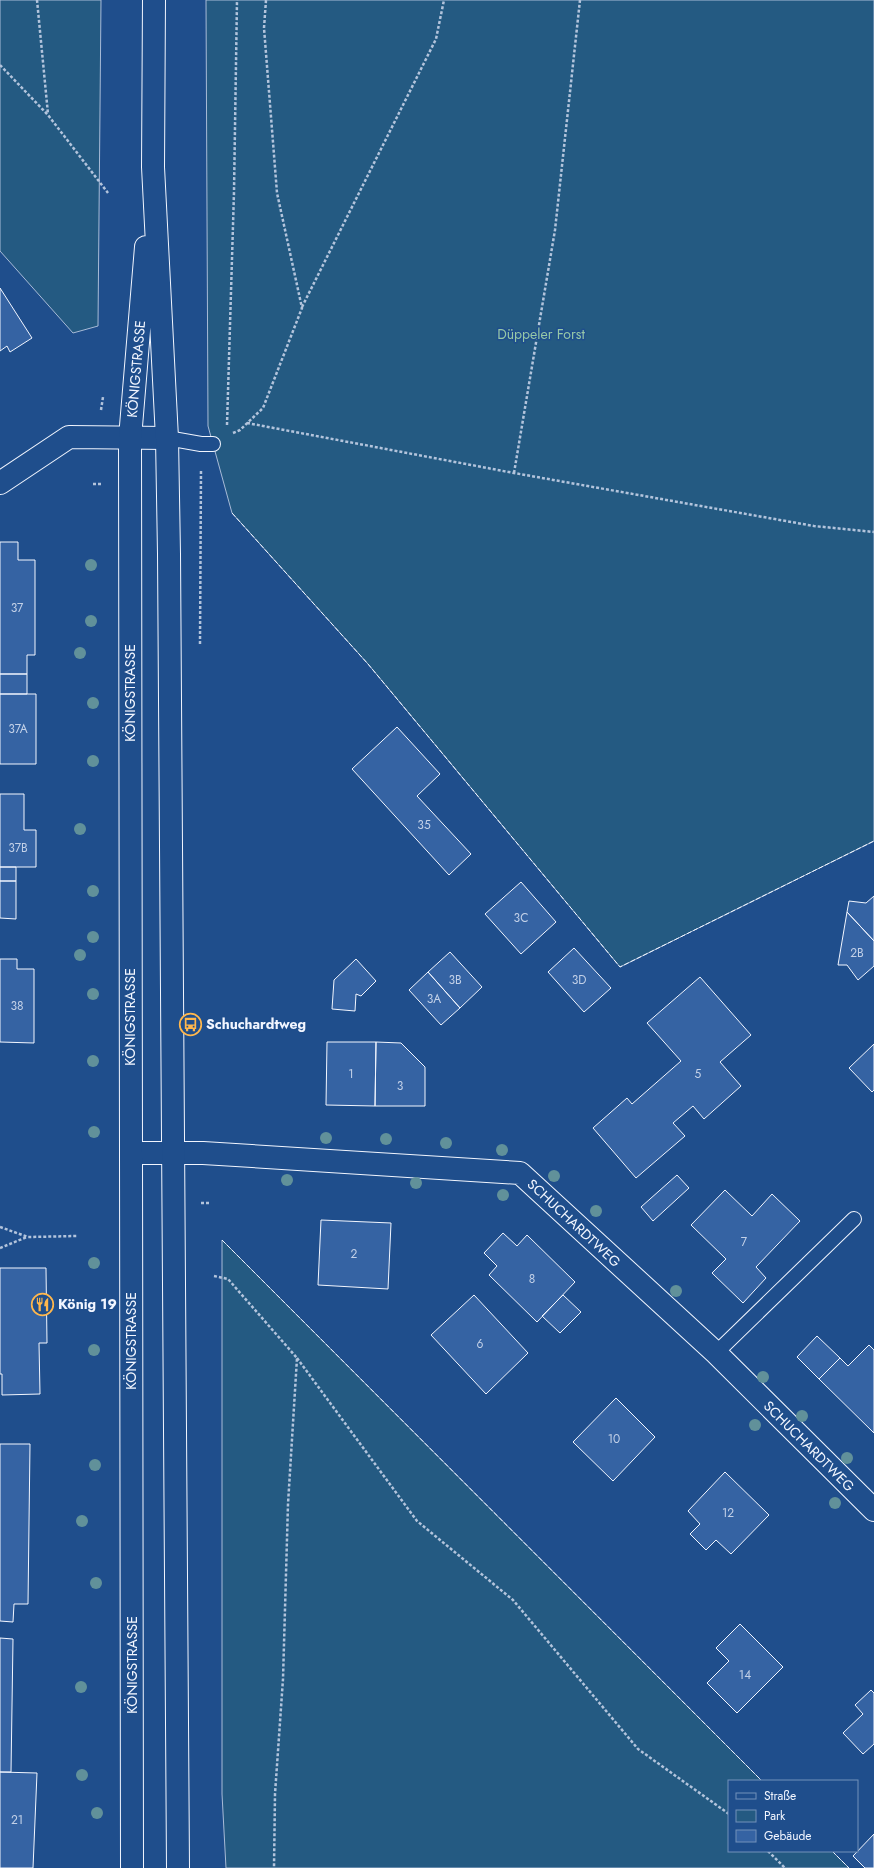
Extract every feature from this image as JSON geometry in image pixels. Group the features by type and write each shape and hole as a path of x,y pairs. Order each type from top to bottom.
{"main road":[{"name":"KÖNIGSTRASSE","path":"154,0 153,167 167,438 178,1868"},
{"name":"KÖNIGSTRASSE","path":"132,1868 130,438 153,167"},
{"path":"0,483 69,437 167,438"},
{"name":"SCHUCHARDTWEG","path":"131,1153 203,1153 520,1173 716,1353 874,1510"}],"lane":[{"path":"167,438 201,444 213,444"},
{"path":"716,1353 854,1219"}],"path":[{"path":"36,0 48,114"},
{"path":"227,437 234,192 237,0"},
{"path":"266,0 264,28 277,193 302,308"},
{"path":"213,444 240,430 263,408 302,308 436,39 444,0"},
{"path":"514,473 555,230 580,0"},
{"path":"0,65 48,114 108,193"},
{"path":"247,423 514,473 814,526 874,532"},
{"path":"0,1227 28,1237"},
{"path":"0,1248 28,1237 78,1236"},
{"path":"214,1276 228,1279 297,1358 416,1521 513,1600 638,1749 728,1813"},
{"path":"274,1868 275,1794 283,1679 288,1504 297,1358"},
{"path":"769,1852 785,1868"}],"green space":[{"path":"0,0 101,0 98,326 73,333 0,251"},
{"name":"Düppeler Forst","path":"206,0 874,0 874,841 620,967 368,664 232,513 208,426"},
{"path":"222,1240 761,1780 728,1780 728,1852 833,1852 849,1868 226,1868 222,1794"}],"building":[{"path":"0,288 32,338 10,352 7,346 0,351"},
{"path":"0,542 18,542 18,560 35,560 35,655 27,655 27,674 0,674"},
{"path":"0,674 27,674 27,694 0,694"},
{"path":"0,694 36,694 36,764 0,764"},
{"path":"397,727 440,774 417,796 471,854 449,875 352,769"},
{"path":"0,794 24,794 24,830 36,830 36,867 0,867"},
{"path":"0,867 16,867 16,881 0,881"},
{"path":"0,881 16,881 16,919 0,918"},
{"path":"521,882 556,922 521,954 485,914"},
{"path":"874,896 874,941 847,912 849,901 866,903"},
{"path":"847,912 874,941 874,966 858,980 847,965 838,965"},
{"path":"574,948 611,988 584,1012 548,972"},
{"path":"450,952 482,987 460,1008 428,972"},
{"path":"0,959 17,959 17,969 34,969 34,1043 0,1042"},
{"path":"356,959 376,981 361,996 356,994 355,1011 332,1009 334,980"},
{"path":"428,972 460,1008 441,1025 409,990"},
{"path":"700,977 751,1035 720,1062 741,1086 704,1119 693,1106 673,1123 685,1136 636,1178 593,1128 627,1098 632,1104 681,1061 647,1023"},
{"path":"327,1042 376,1042 375,1106 326,1105"},
{"path":"376,1042 401,1043 425,1067 425,1106 375,1106"},
{"path":"874,1044 874,1090 872,1092 849,1068"},
{"path":"677,1175 689,1188 653,1221 641,1207"},
{"path":"725,1190 752,1216 772,1194 800,1221 756,1267 766,1278 743,1303 712,1273 726,1259 691,1225"},
{"path":"321,1220 391,1223 388,1289 318,1285"},
{"path":"503,1233 517,1246 527,1235 575,1282 537,1322 489,1275 497,1266 484,1253"},
{"path":"0,1268 46,1268 47,1343 39,1343 40,1394 2,1395 2,1374 0,1374"},
{"path":"474,1295 528,1353 486,1394 431,1335"},
{"path":"563,1295 581,1312 560,1333 542,1316"},
{"path":"817,1336 840,1358 819,1379 797,1357"},
{"path":"869,1345 874,1350 874,1433 819,1379 840,1358 848,1366"},
{"path":"616,1398 655,1437 613,1481 573,1442"},
{"path":"0,1444 30,1444 28,1604 14,1604 13,1622 0,1621"},
{"path":"725,1472 769,1515 731,1554 716,1540 706,1550 690,1534 700,1524 688,1511"},
{"path":"740,1624 783,1667 737,1713 707,1683 729,1661 716,1648"},
{"path":"0,1638 13,1639 11,1772 0,1772"},
{"path":"871,1690 874,1693 874,1744 863,1754 843,1733 863,1714 855,1705"},
{"path":"0,1772 37,1773 33,1868 0,1868"},
{"path":"874,1834 874,1868 865,1868 853,1856"}],"fence":[{"path":"232,513 368,664 620,967 874,841"},
{"path":"222,1240 761,1780"},
{"path":"833,1852 849,1868"}],"place":[{"name":"Schuchardtweg","path":"191,1024"},
{"name":"König 19","path":"43,1304"}]}
